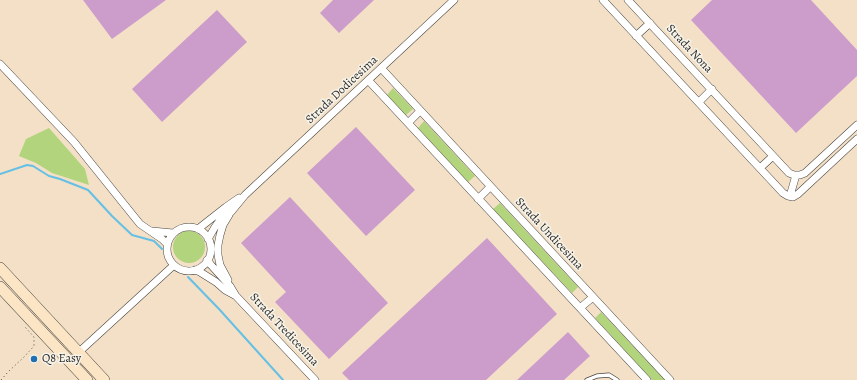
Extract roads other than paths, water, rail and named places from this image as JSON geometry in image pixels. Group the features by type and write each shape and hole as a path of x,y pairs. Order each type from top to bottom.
{"street":[{"name":"Strada Dodicesima","path":"245,195 454,0"},
{"path":"603,0 783,193 793,197 798,194 857,139"},
{"name":"Strada Nona","path":"628,0 789,173 796,175"},
{"name":"Strada Nona","path":"636,36 650,23"},
{"path":"0,64 74,142 140,224 152,231 168,244"},
{"name":"Strada Undicesima","path":"381,68 670,380"},
{"path":"368,80 647,380"},
{"name":"Strada Nona","path":"698,102 712,89"},
{"path":"408,123 420,111"},
{"path":"790,196 796,175 805,173 857,124"},
{"path":"760,168 773,156"},
{"path":"478,199 490,187"},
{"path":"236,296 220,265 218,245 223,226 231,212 245,195"},
{"path":"198,229 226,207 245,195"},
{"path":"208,239 220,220 231,212"},
{"path":"195,270 203,265 207,260 210,251 208,239 204,233 192,227 178,229 171,236 167,249 170,260 174,265 180,269 195,270 200,272 236,296"},
{"path":"152,231 173,233"},
{"path":"207,260 230,286"},
{"path":"79,352 174,265"},
{"path":"0,268 104,380"},
{"path":"0,287 87,380"},
{"name":"Strada Tredicesima","path":"236,296 315,380"},
{"path":"580,308 593,297"}],"lane":[{"path":"587,380 597,376 609,375 617,380"}],"waterway":[{"path":"0,174 27,165 33,166 49,176 88,190 132,235 154,241 162,249"},
{"path":"188,277 283,380"}],"place":[{"name":"Q8 Easy","path":"34,359"}]}
